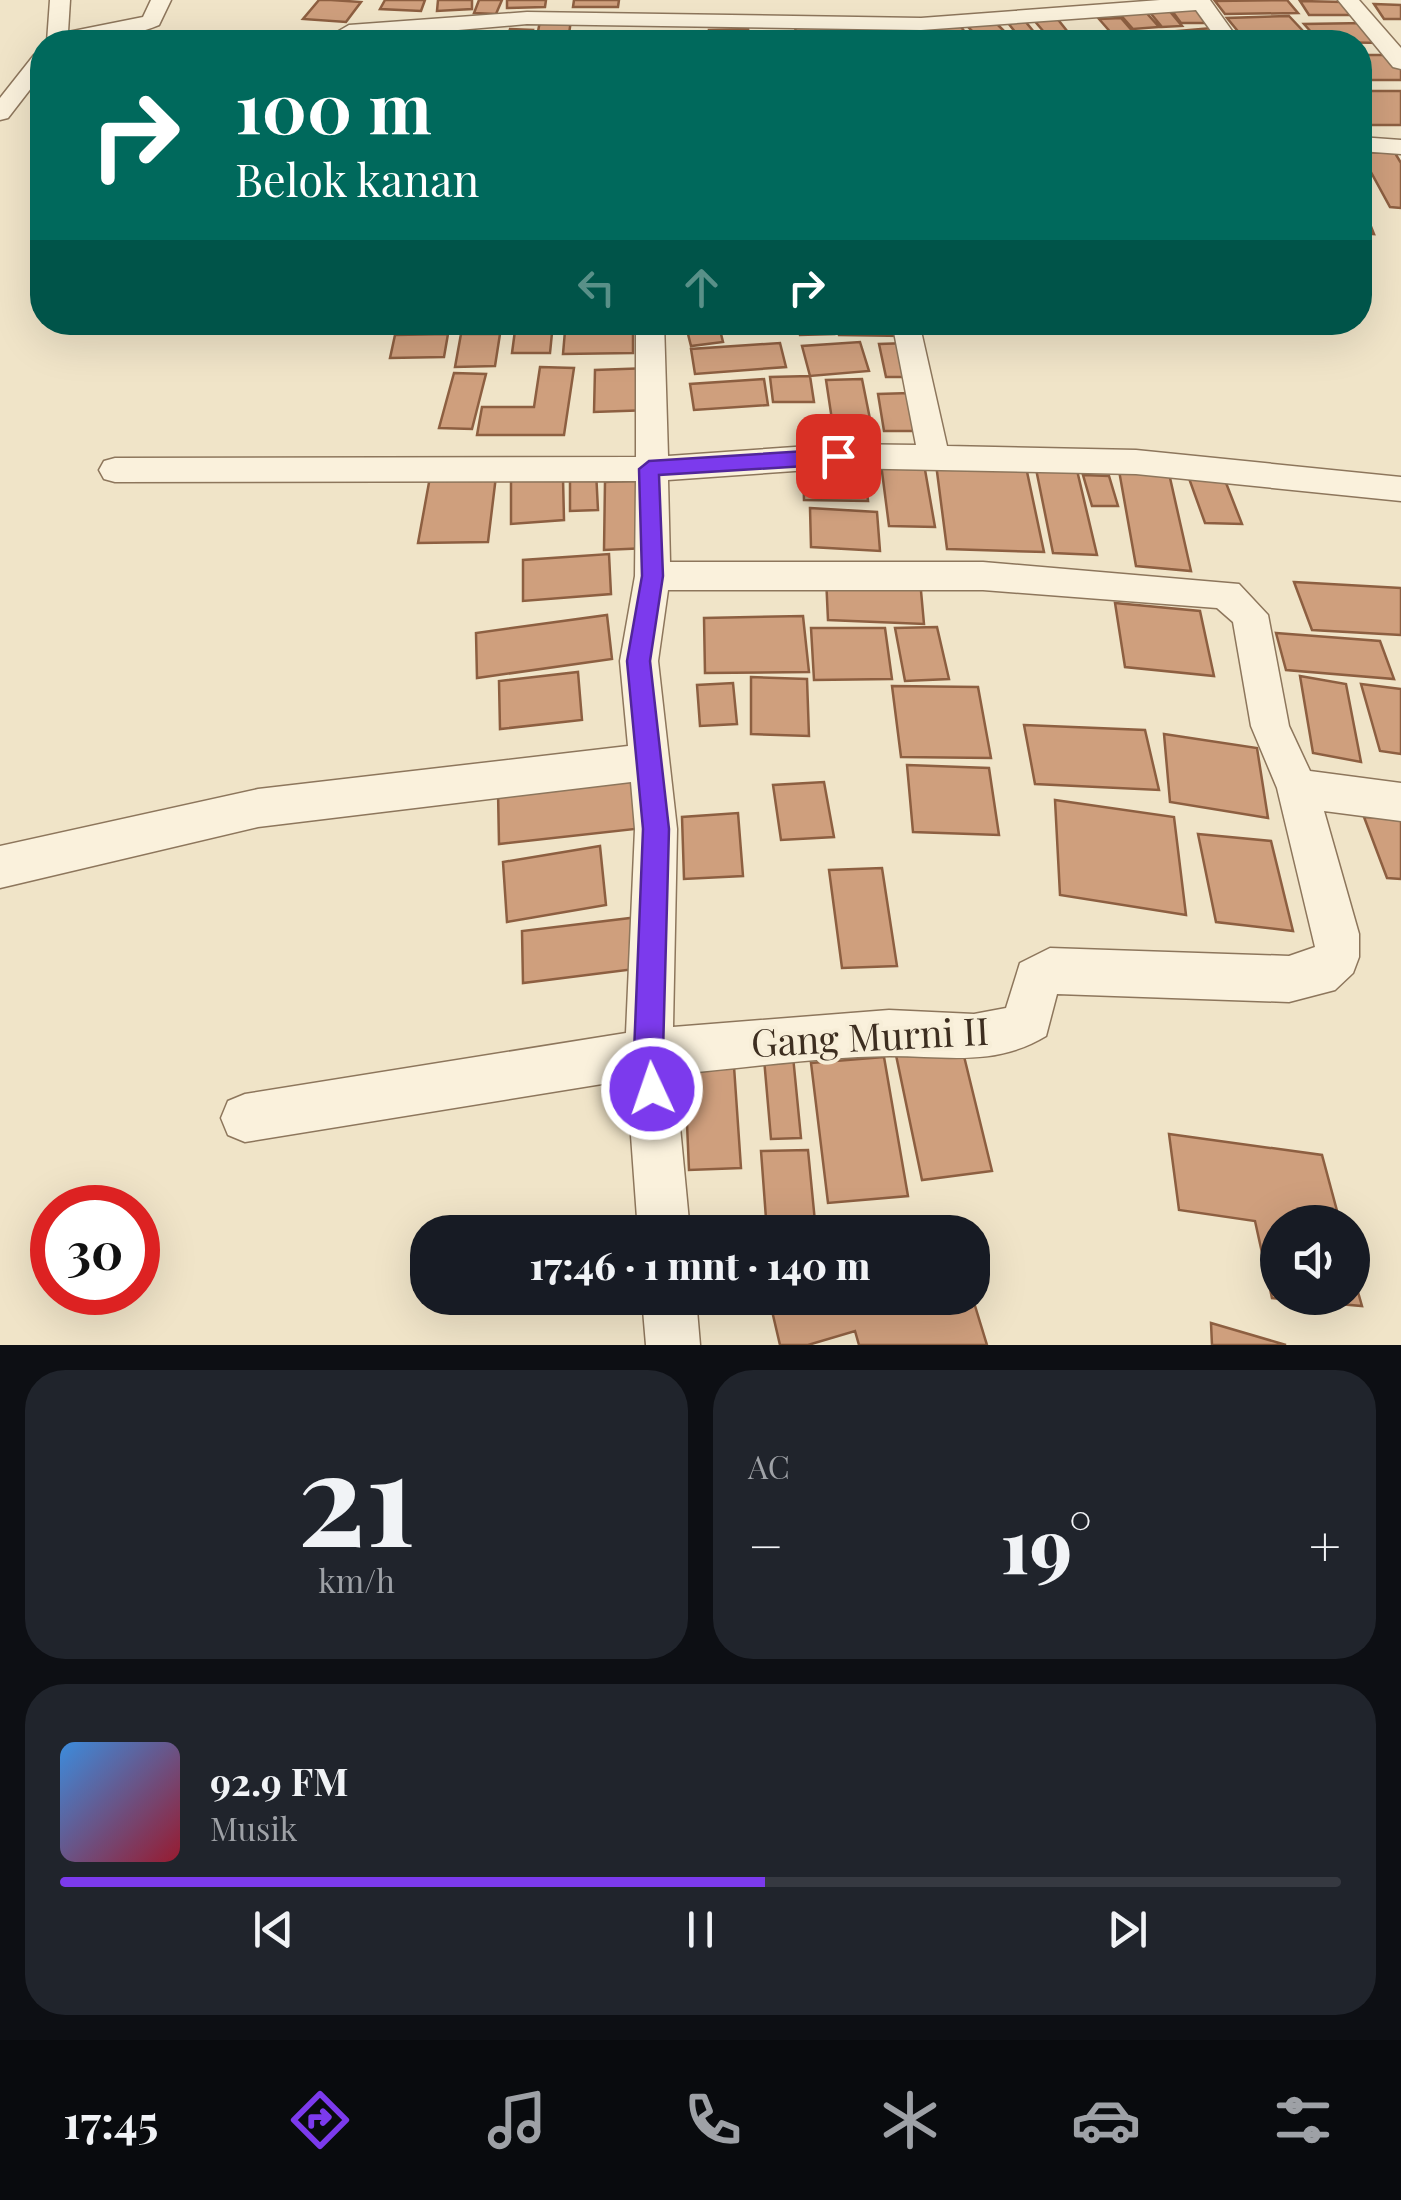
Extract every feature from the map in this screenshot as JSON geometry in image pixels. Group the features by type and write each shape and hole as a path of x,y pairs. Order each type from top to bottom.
{"street":[{"path":"59,30 60,0"},
{"path":"122,30 152,21 162,0"},
{"path":"345,30 366,0"},
{"path":"637,0 638,30"},
{"path":"913,0 921,24"},
{"path":"1348,0 1401,62"},
{"path":"732,30 921,24 1201,2 1221,30"},
{"path":"409,30 527,18 616,30"},
{"path":"0,113 30,75"},
{"path":"1372,145 1401,146"},
{"path":"650,335 653,576 639,661 656,829 649,1053 663,1215"},
{"path":"909,335 934,458"},
{"path":"116,470 649,469 838,456 1136,462 1401,489"},
{"path":"653,576 983,576 1226,594 1250,615 1270,726 1297,788 1401,802"},
{"path":"0,867 258,808 648,762"},
{"name":"Gang Murni II","path":"245,1118 649,1053 889,1034 993,1034 1030,1020 1036,980 1050,972 1289,979 1319,974 1336,957 1337,934 1297,788"},
{"path":"670,1315 673,1345"}],"building":[{"path":"319,0 361,2 346,22 303,19"},
{"path":"385,0 425,0 421,11 380,9"},
{"path":"438,0 472,0 472,9 437,11"},
{"path":"479,0 502,0 496,14 474,13"},
{"path":"507,0 546,0 545,7 507,8"},
{"path":"574,0 619,0 618,7 573,7"},
{"path":"1287,0 1298,13 1225,14 1215,1"},
{"path":"1300,1 1344,2 1355,15 1309,15"},
{"path":"1374,4 1401,5 1401,19 1384,19"},
{"path":"1198,7 1210,23 1181,23 1170,8"},
{"path":"1167,8 1182,26 1162,27 1148,10"},
{"path":"1143,9 1159,27 1133,29 1118,12"},
{"path":"1289,16 1302,30 1237,30 1227,18"},
{"path":"1056,17 1066,30 1042,30 1033,19"},
{"path":"1121,18 1131,30 1109,30 1099,19"},
{"path":"571,20 570,30 538,30 540,21"},
{"path":"1025,21 1032,30 1014,30 1008,23"},
{"path":"995,22 1003,30 971,30 967,26"},
{"path":"1366,23 1372,30 1309,30 1304,24"},
{"path":"959,24 963,30 932,30 930,27"},
{"path":"839,27 840,30 796,30"},
{"path":"1372,30 1383,43 1372,43"},
{"path":"1372,55 1394,55 1401,64 1401,80 1372,80"},
{"path":"1372,91 1401,91 1401,125 1372,125"},
{"path":"1372,152 1395,153 1401,163 1401,208 1390,207 1372,174"},
{"path":"395,335 448,335 444,357 390,358"},
{"path":"461,335 500,335 495,366 455,367"},
{"path":"514,335 552,335 550,353 512,353"},
{"path":"565,335 633,335 633,353 563,354"},
{"path":"688,335 721,335 723,342 691,346"},
{"path":"860,342 869,371 810,376 802,346"},
{"path":"780,343 786,367 695,374 691,349"},
{"path":"908,343 916,377 886,377 879,344"},
{"path":"540,367 574,368 564,435 477,435 482,407 534,407"},
{"path":"650,368 651,410 594,412 595,370"},
{"path":"454,373 486,374 472,429 439,428"},
{"path":"810,376 814,402 773,402 770,377"},
{"path":"764,379 768,405 694,410 690,384"},
{"path":"862,379 870,419 832,420 826,380"},
{"path":"910,393 917,431 884,431 878,394"},
{"path":"803,464 864,465 868,501 804,500"},
{"path":"881,464 924,464 935,527 889,526"},
{"path":"936,464 1026,467 1044,552 947,549"},
{"path":"1035,464 1076,466 1097,555 1053,553"},
{"path":"1118,465 1168,469 1191,571 1136,566"},
{"path":"1186,470 1221,470 1242,524 1205,523"},
{"path":"596,471 598,510 570,511 570,472"},
{"path":"1083,475 1109,476 1118,506 1092,506"},
{"path":"496,476 488,542 418,543 430,477"},
{"path":"563,478 564,520 511,524 511,481"},
{"path":"645,480 648,548 604,550 605,482"},
{"path":"810,508 877,512 880,551 811,547"},
{"path":"609,554 611,594 523,601 523,560"},
{"path":"826,577 920,580 924,624 828,620"},
{"path":"1294,582 1401,588 1401,635 1312,630"},
{"path":"1115,603 1200,611 1214,676 1125,667"},
{"path":"607,615 612,659 477,678 476,633"},
{"path":"803,616 809,672 705,673 704,618"},
{"path":"937,627 949,679 905,681 895,628"},
{"path":"811,628 885,628 892,679 814,680"},
{"path":"1276,633 1380,641 1394,679 1286,670"},
{"path":"578,672 582,720 500,729 499,681"},
{"path":"1300,676 1346,684 1361,762 1313,753"},
{"path":"751,677 807,679 809,736 751,734"},
{"path":"733,683 737,724 700,726 697,685"},
{"path":"1361,684 1401,689 1401,754 1380,751"},
{"path":"892,686 978,687 991,758 901,757"},
{"path":"1024,725 1145,730 1159,790 1035,784"},
{"path":"1164,734 1257,748 1268,818 1170,802"},
{"path":"907,765 989,768 999,835 913,832"},
{"path":"648,775 653,827 499,844 498,791"},
{"path":"824,782 834,837 781,840 773,785"},
{"path":"1055,800 1174,817 1186,915 1060,895"},
{"path":"738,813 743,876 684,879 682,817"},
{"path":"1364,817 1401,818 1401,879 1387,878"},
{"path":"1198,834 1271,841 1293,931 1216,922"},
{"path":"600,846 606,905 507,922 503,862"},
{"path":"882,868 897,966 842,968 829,870"},
{"path":"647,916 651,967 523,983 522,931"},
{"path":"792,1046 801,1138 771,1139 763,1047"},
{"path":"962,1048 992,1171 922,1180 896,1055"},
{"path":"733,1052 741,1168 689,1170 684,1055"},
{"path":"884,1057 908,1196 828,1203 811,1063"},
{"path":"1169,1134 1322,1155 1335,1205 1260,1205 1260,1244 1255,1221 1179,1210"},
{"path":"808,1150 814,1215 766,1215 761,1151"},
{"path":"773,1315 978,1315 987,1345 859,1345 855,1331 808,1345 780,1345"},
{"path":"1211,1323 1286,1345 1212,1345"}],"route":[{"path":"652,1089 649,1053 656,829 639,661 653,576 649,469 838,456"}]}
